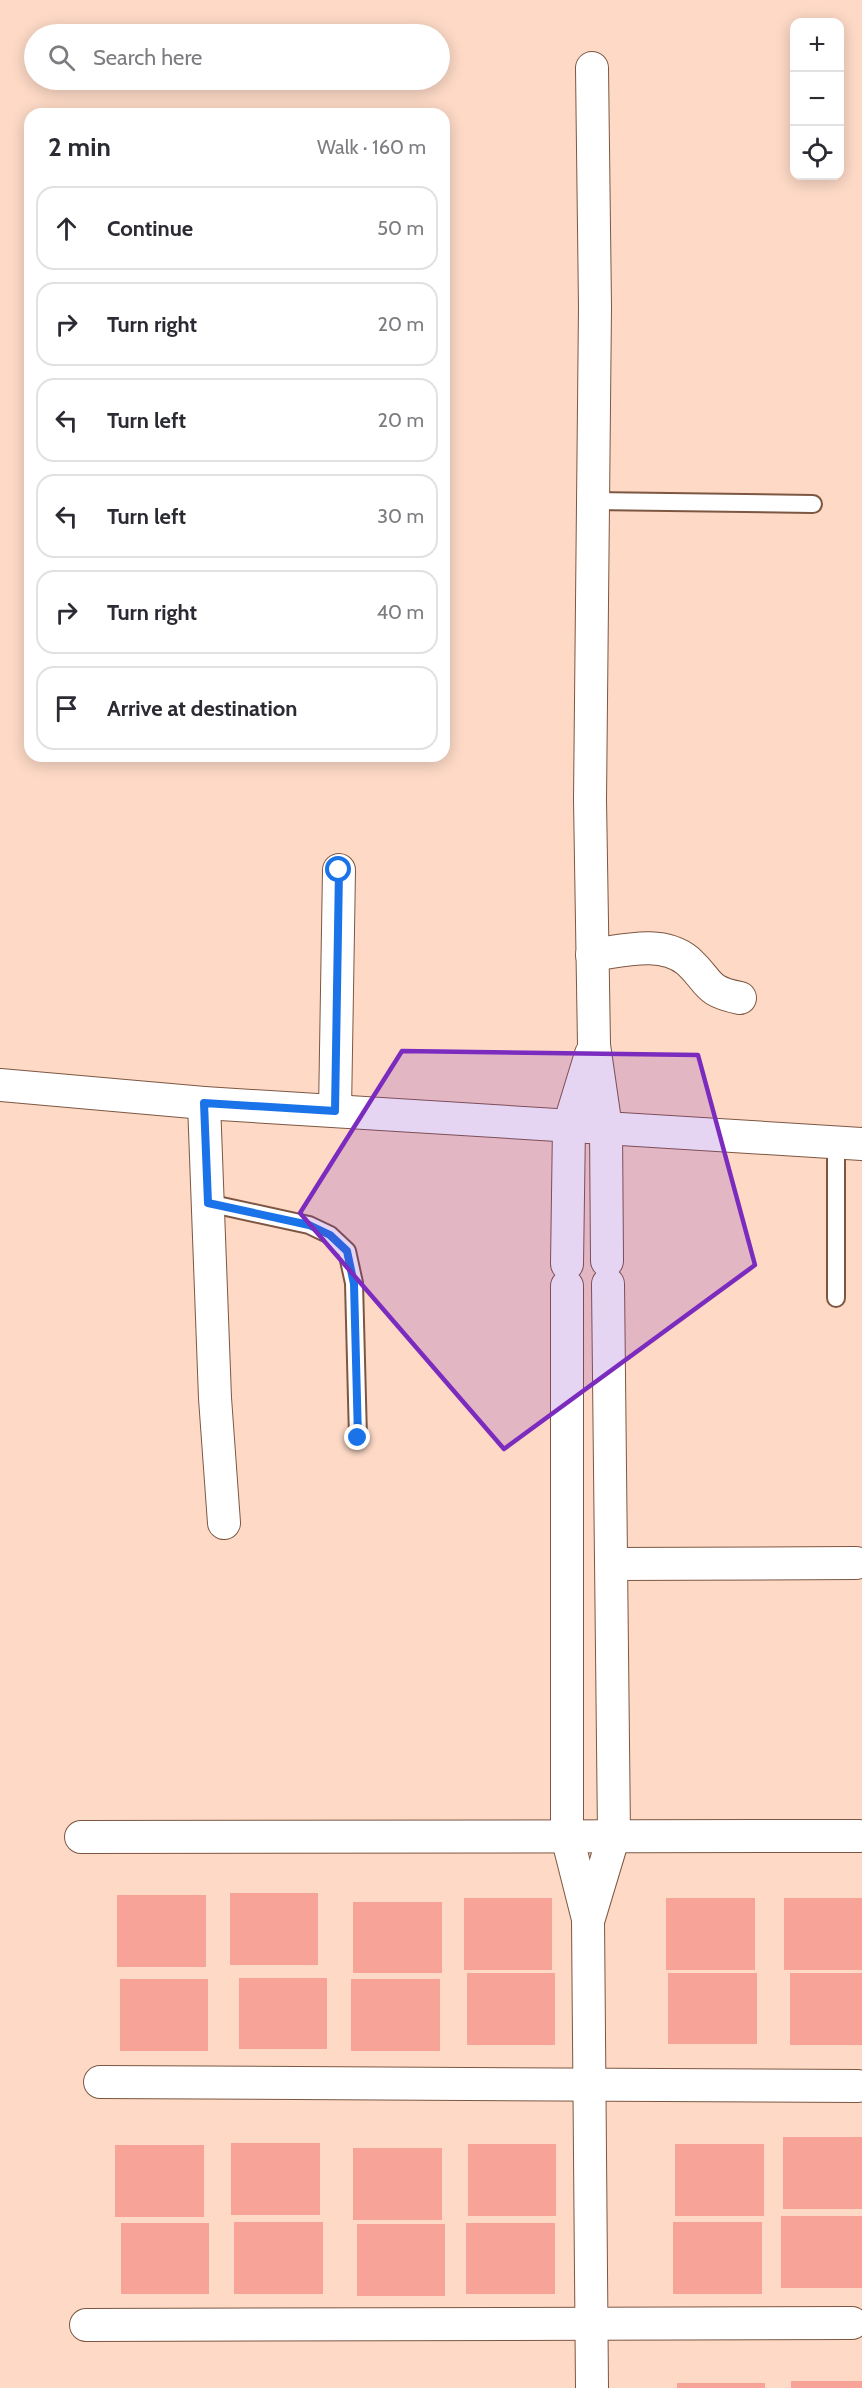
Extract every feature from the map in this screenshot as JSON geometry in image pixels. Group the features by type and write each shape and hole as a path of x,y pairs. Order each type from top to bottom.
{"street":[{"path":"588,1919 614,1835 606,1128 594,1045 590,800 595,307 592,68"},
{"path":"335,1111 339,870"},
{"path":"592,955 654,948 670,951 687,961 710,988 720,994 740,998"},
{"path":"592,2388 588,1919 567,1836 567,1275 569,1126 594,1045"},
{"path":"0,1085 204,1103 849,1144"},
{"path":"204,1103 215,1398 224,1523"},
{"path":"612,1564 856,1563"},
{"path":"81,1837 859,1836"},
{"path":"100,2082 858,2086"},
{"path":"86,2325 852,2323"}],"lane":[{"path":"592,501 813,504"},
{"path":"836,1298 849,1144"},
{"path":"208,1203 309,1225 330,1235 347,1251 354,1284 358,1438"}],"highlighted area":[{"path":"402,1051 698,1055 755,1265 504,1449 300,1213"}],"building":[{"path":"230,1893 318,1893 318,1965 230,1965"},
{"path":"117,1895 206,1895 206,1967 117,1967"},
{"path":"464,1898 552,1898 552,1970 464,1970"},
{"path":"666,1898 755,1898 755,1970 666,1970"},
{"path":"784,1898 862,1898 862,1970 784,1970"},
{"path":"353,1902 442,1902 442,1973 353,1973"},
{"path":"467,1973 555,1973 555,2045 467,2045"},
{"path":"668,1973 757,1973 757,2044 668,2044"},
{"path":"790,1973 862,1973 862,2045 790,2045"},
{"path":"239,1978 327,1978 327,2049 239,2049"},
{"path":"120,1979 208,1979 208,2051 120,2051"},
{"path":"351,1979 440,1979 440,2051 351,2051"},
{"path":"783,2137 862,2137 862,2209 783,2209"},
{"path":"231,2143 320,2143 320,2215 231,2215"},
{"path":"468,2144 556,2144 556,2216 468,2216"},
{"path":"675,2144 764,2144 764,2216 675,2216"},
{"path":"115,2145 204,2145 204,2217 115,2217"},
{"path":"353,2148 442,2148 442,2220 353,2220"},
{"path":"781,2216 862,2216 862,2288 781,2288"},
{"path":"234,2222 323,2222 323,2294 234,2294"},
{"path":"673,2222 762,2222 762,2294 673,2294"},
{"path":"121,2223 209,2223 209,2294 121,2294"},
{"path":"466,2223 555,2223 555,2294 466,2294"},
{"path":"357,2224 445,2224 445,2296 357,2296"},
{"path":"791,2381 862,2381 862,2388 791,2388"},
{"path":"677,2383 765,2383 765,2388 677,2388"}],"route":[{"path":"339,870 335,1111 204,1103 208,1203 309,1225 330,1235 347,1251 354,1284 358,1438"}]}
